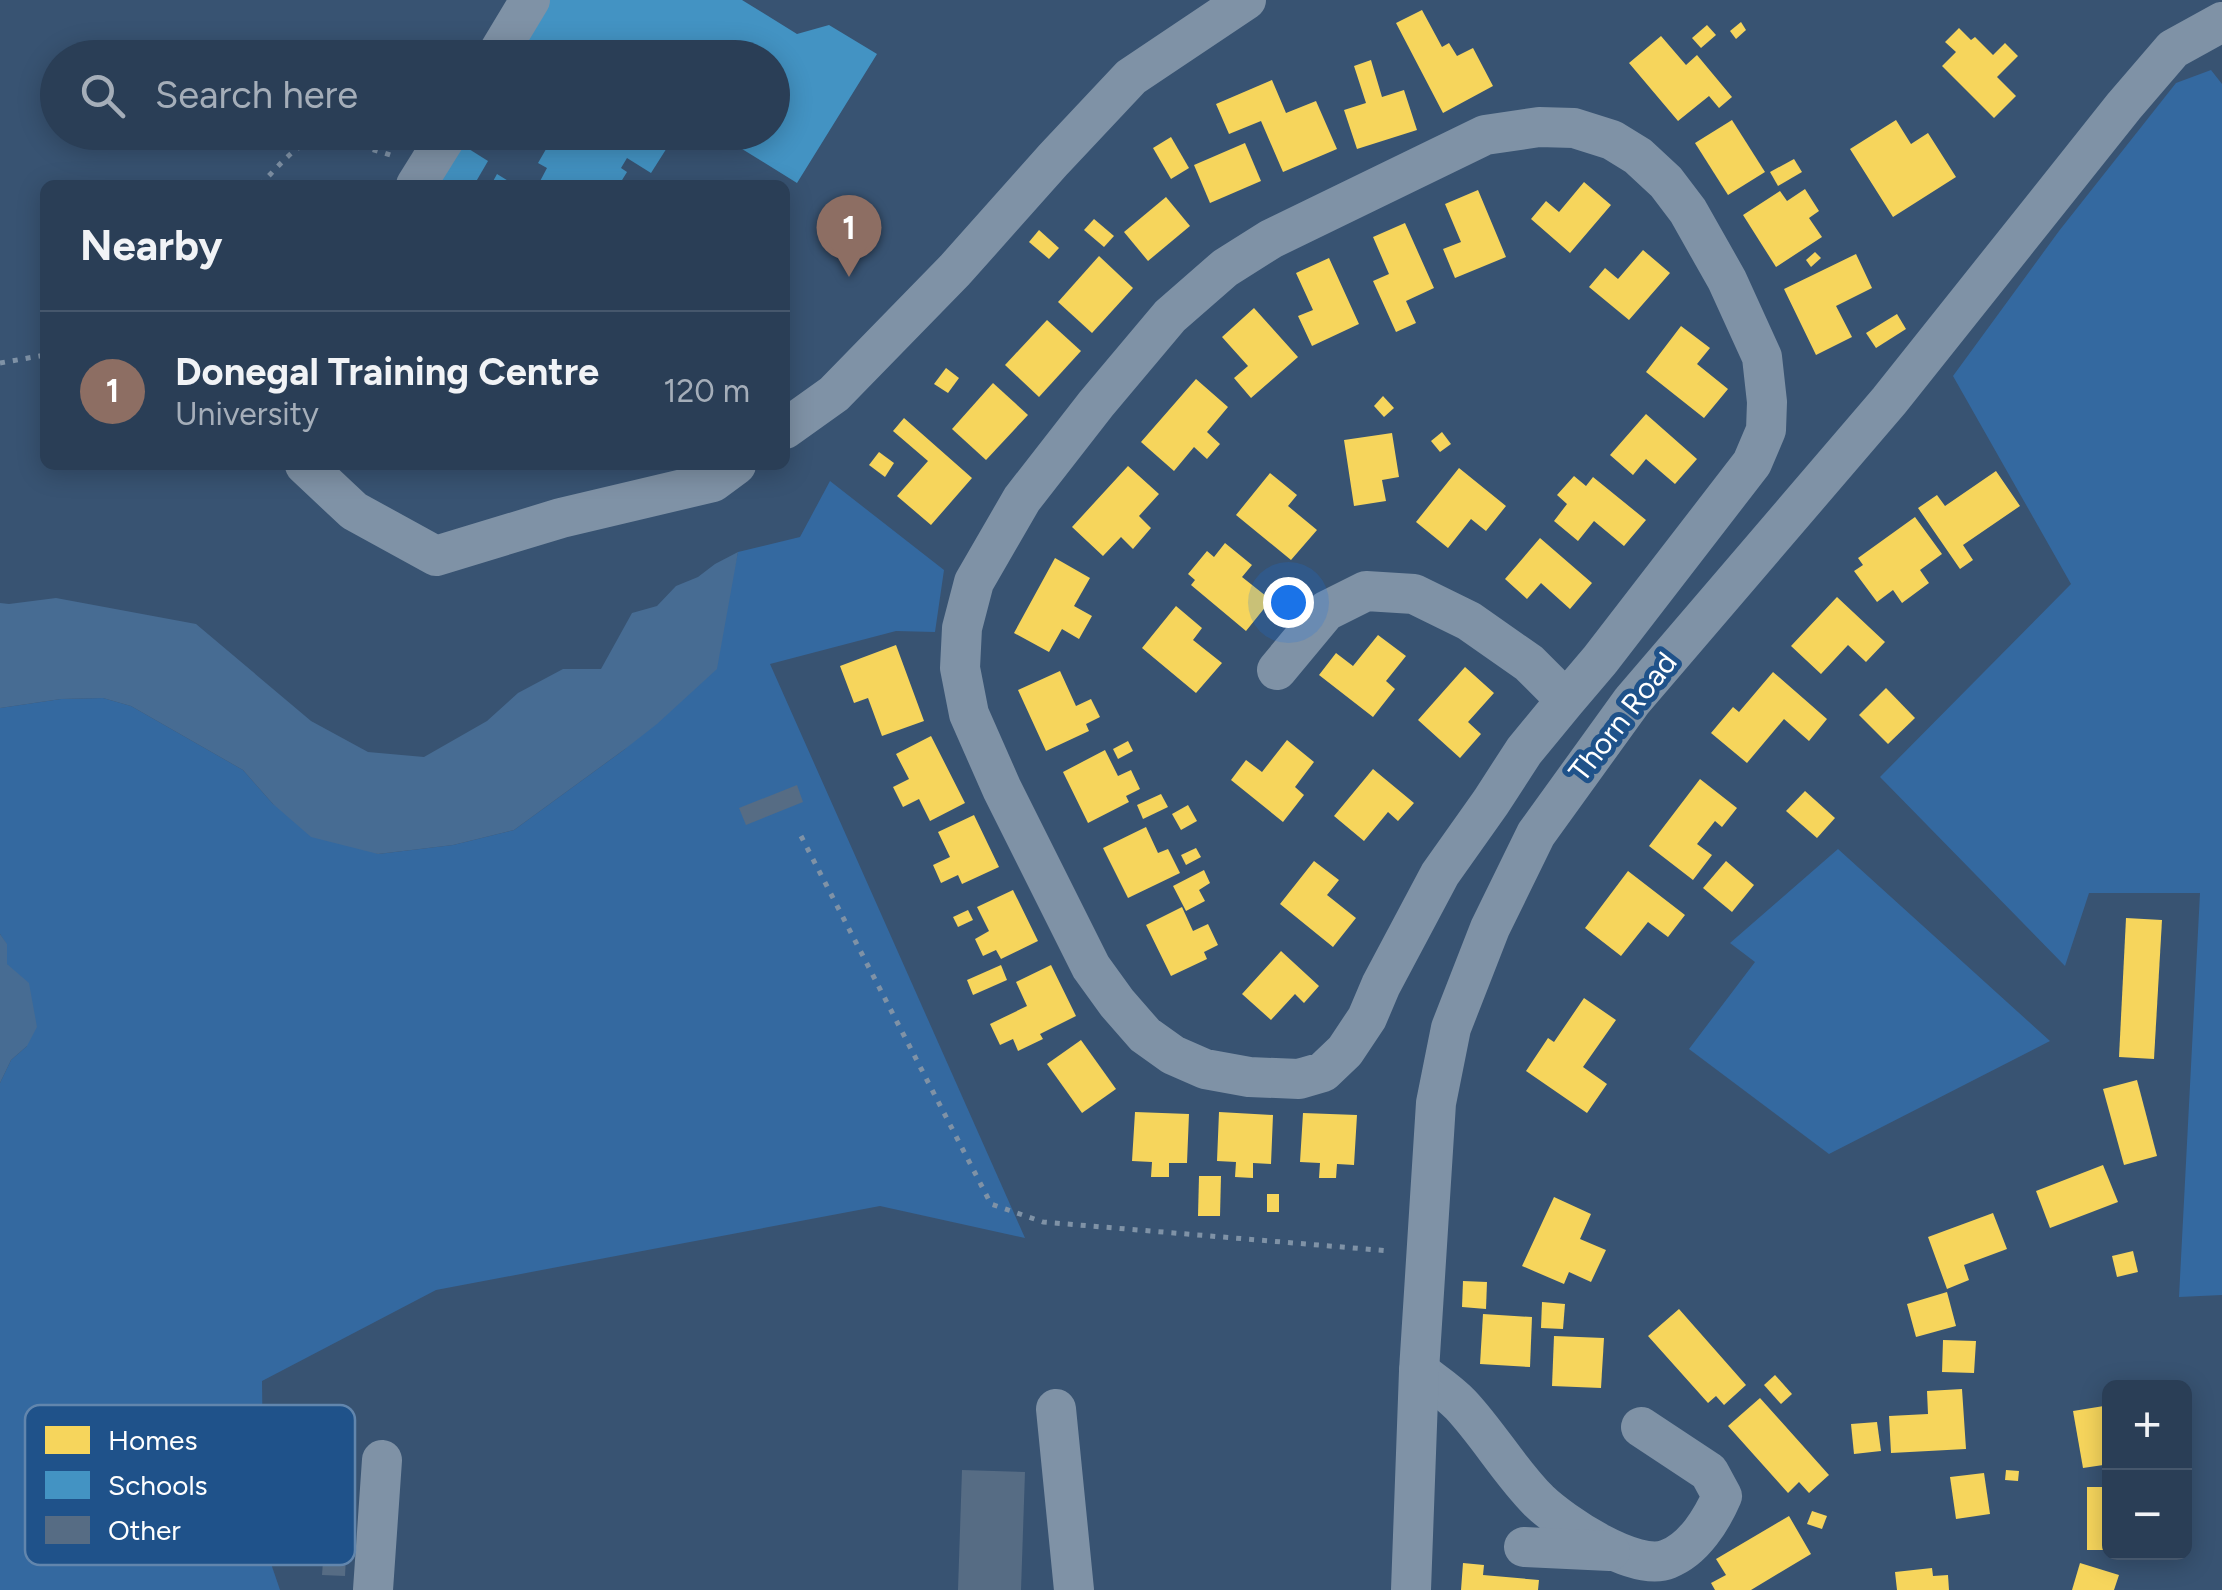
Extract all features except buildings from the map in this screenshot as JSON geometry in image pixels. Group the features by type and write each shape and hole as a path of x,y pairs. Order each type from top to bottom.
{"street":[{"path":"506,40 530,0"},
{"path":"790,426 834,394 955,270 1132,77 1246,0"},
{"name":"Thorn Road","path":"1412,1590 1419,1372 1436,1103 1451,1028 1490,928 1536,834 1632,701 1889,401 2124,106 2173,49 2222,22"},
{"path":"1539,127 1574,128 1612,140 1638,156 1666,182 1688,211 1727,280 1762,357 1767,402 1766,430 1752,463 1566,700 1524,751 1440,874 1367,1018 1346,1051 1324,1072 1299,1079 1249,1077 1205,1070 1144,1035 1091,966 969,714 960,668 962,628 974,582 1022,498 1170,316 1225,268 1271,240 1485,134 1539,127"},
{"path":"422,176 438,150"},
{"path":"310,470 354,511 436,556 561,518 712,482 729,470"},
{"path":"1277,670 1326,611 1366,591 1414,594 1469,621 1529,664 1566,700"},
{"path":"1491,802 1536,834"},
{"path":"1419,1372 1458,1402 1540,1502 1611,1551"},
{"path":"1056,1409 1074,1590"},
{"path":"1524,1547 1611,1551 1644,1560 1667,1560 1690,1544 1712,1518 1722,1496 1708,1472 1641,1427"},
{"path":"373,1590 382,1460"}],"path":[{"path":"265,180 296,150"},
{"path":"373,150 422,176"},
{"path":"0,362 40,356"},
{"path":"801,836 991,1204 1043,1222 1425,1254"}],"shaded area":[{"path":"2211,70 2222,84 2222,1295 2179,1297 2200,893 2089,893 2065,966 1880,777 2071,584 1953,376 2059,231 2176,83"},
{"path":"830,481 944,570 935,632 896,631 770,664 1025,1238 880,1206 436,1290 262,1381 262,1405 25,1405 25,1565 271,1565 280,1590 0,1590 0,1083 11,1060 27,1046 7,964 7,945 0,934 0,708 61,699 103,698 131,706 243,770 273,804 378,854 453,845 514,830 625,749 732,578 738,552 800,537"},
{"path":"738,552 717,669 657,724 514,830 453,845 378,854 311,837 273,804 243,770 131,706 103,698 61,699 0,708 0,603 56,598 196,624 311,721 368,752 424,757 487,721 518,693 563,669 601,669 632,613 657,606 676,586"},
{"path":"1838,849 2050,1041 1829,1154 1689,1049 1755,962 1730,943"},
{"path":"0,934 7,944 7,964 29,983 37,1027 27,1046 11,1060 0,1083"}],"place":[{"name":"Donegal Training Centre","path":"849,277"}]}
